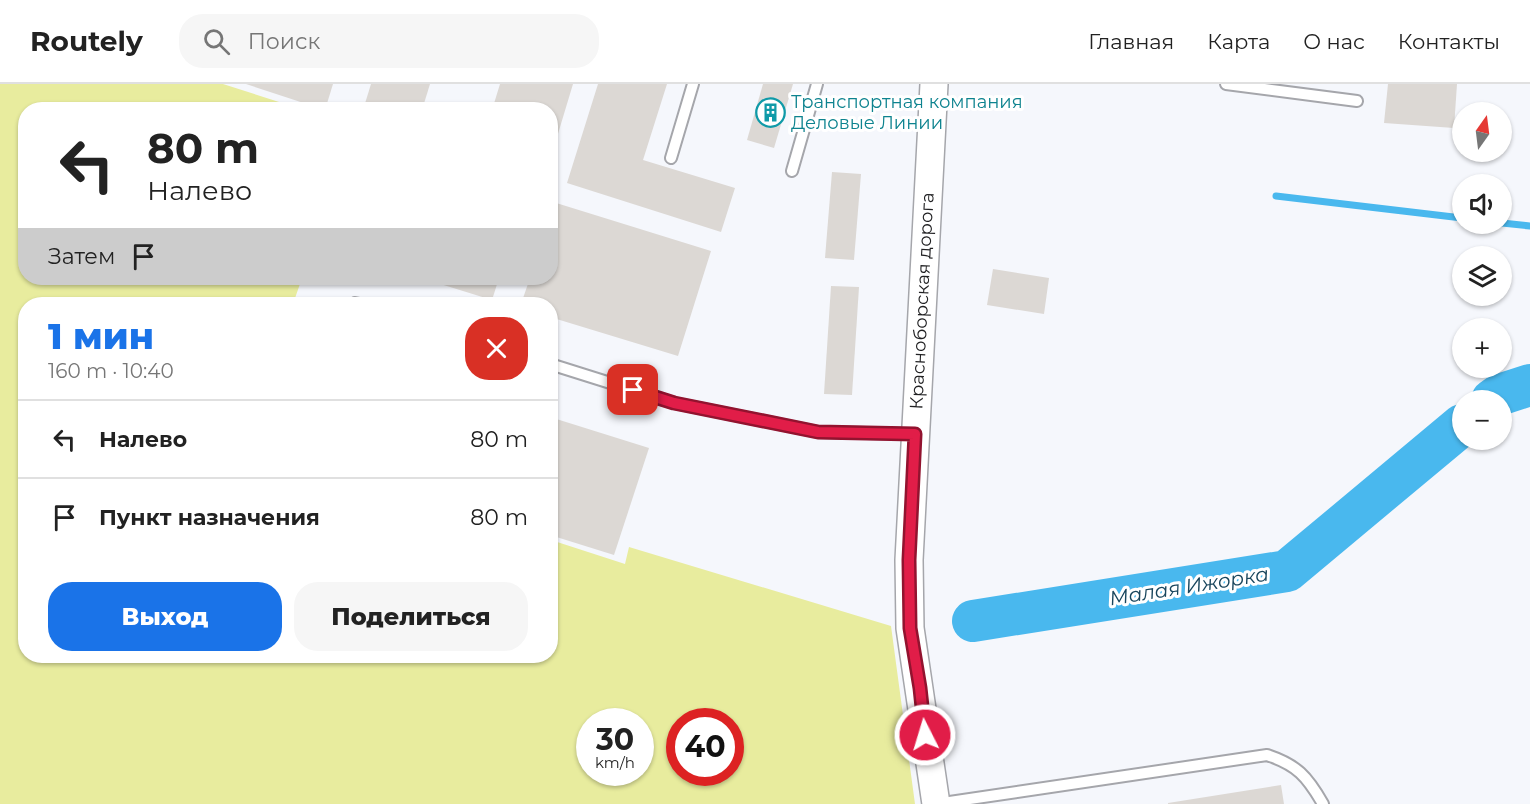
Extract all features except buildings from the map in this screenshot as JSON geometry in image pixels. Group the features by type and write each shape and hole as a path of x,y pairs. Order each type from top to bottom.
{"street":[{"name":"Красноборская дорога","path":"934,84 909,560 910,628 936,804"}],"lane":[{"path":"671,158 693,84"},
{"path":"792,171 817,84"},
{"path":"1226,84 1357,101"},
{"path":"558,367 674,403 807,429 915,434"},
{"path":"936,804 1267,755 1290,763 1310,782 1323,804"}],"green space":[{"path":"0,84 223,84 279,102 18,102 18,285 300,285 295,297 18,297 18,663 558,663 558,542 625,564 629,547 891,626 915,804 0,804"}],"waterway":[{"path":"1276,196 1452,217"},
{"path":"1512,224 1530,226"},
{"name":"Малая Ижорка","path":"1512,391 1530,385"},
{"name":"Малая Ижорка","path":"973,621 1287,571 1452,433"}],"place":[{"name":"Транспортная компания Деловые Линии","path":"770,112"}],"route":[{"path":"633,390 674,403 818,432 915,434 909,560 910,628 925,735"}]}
